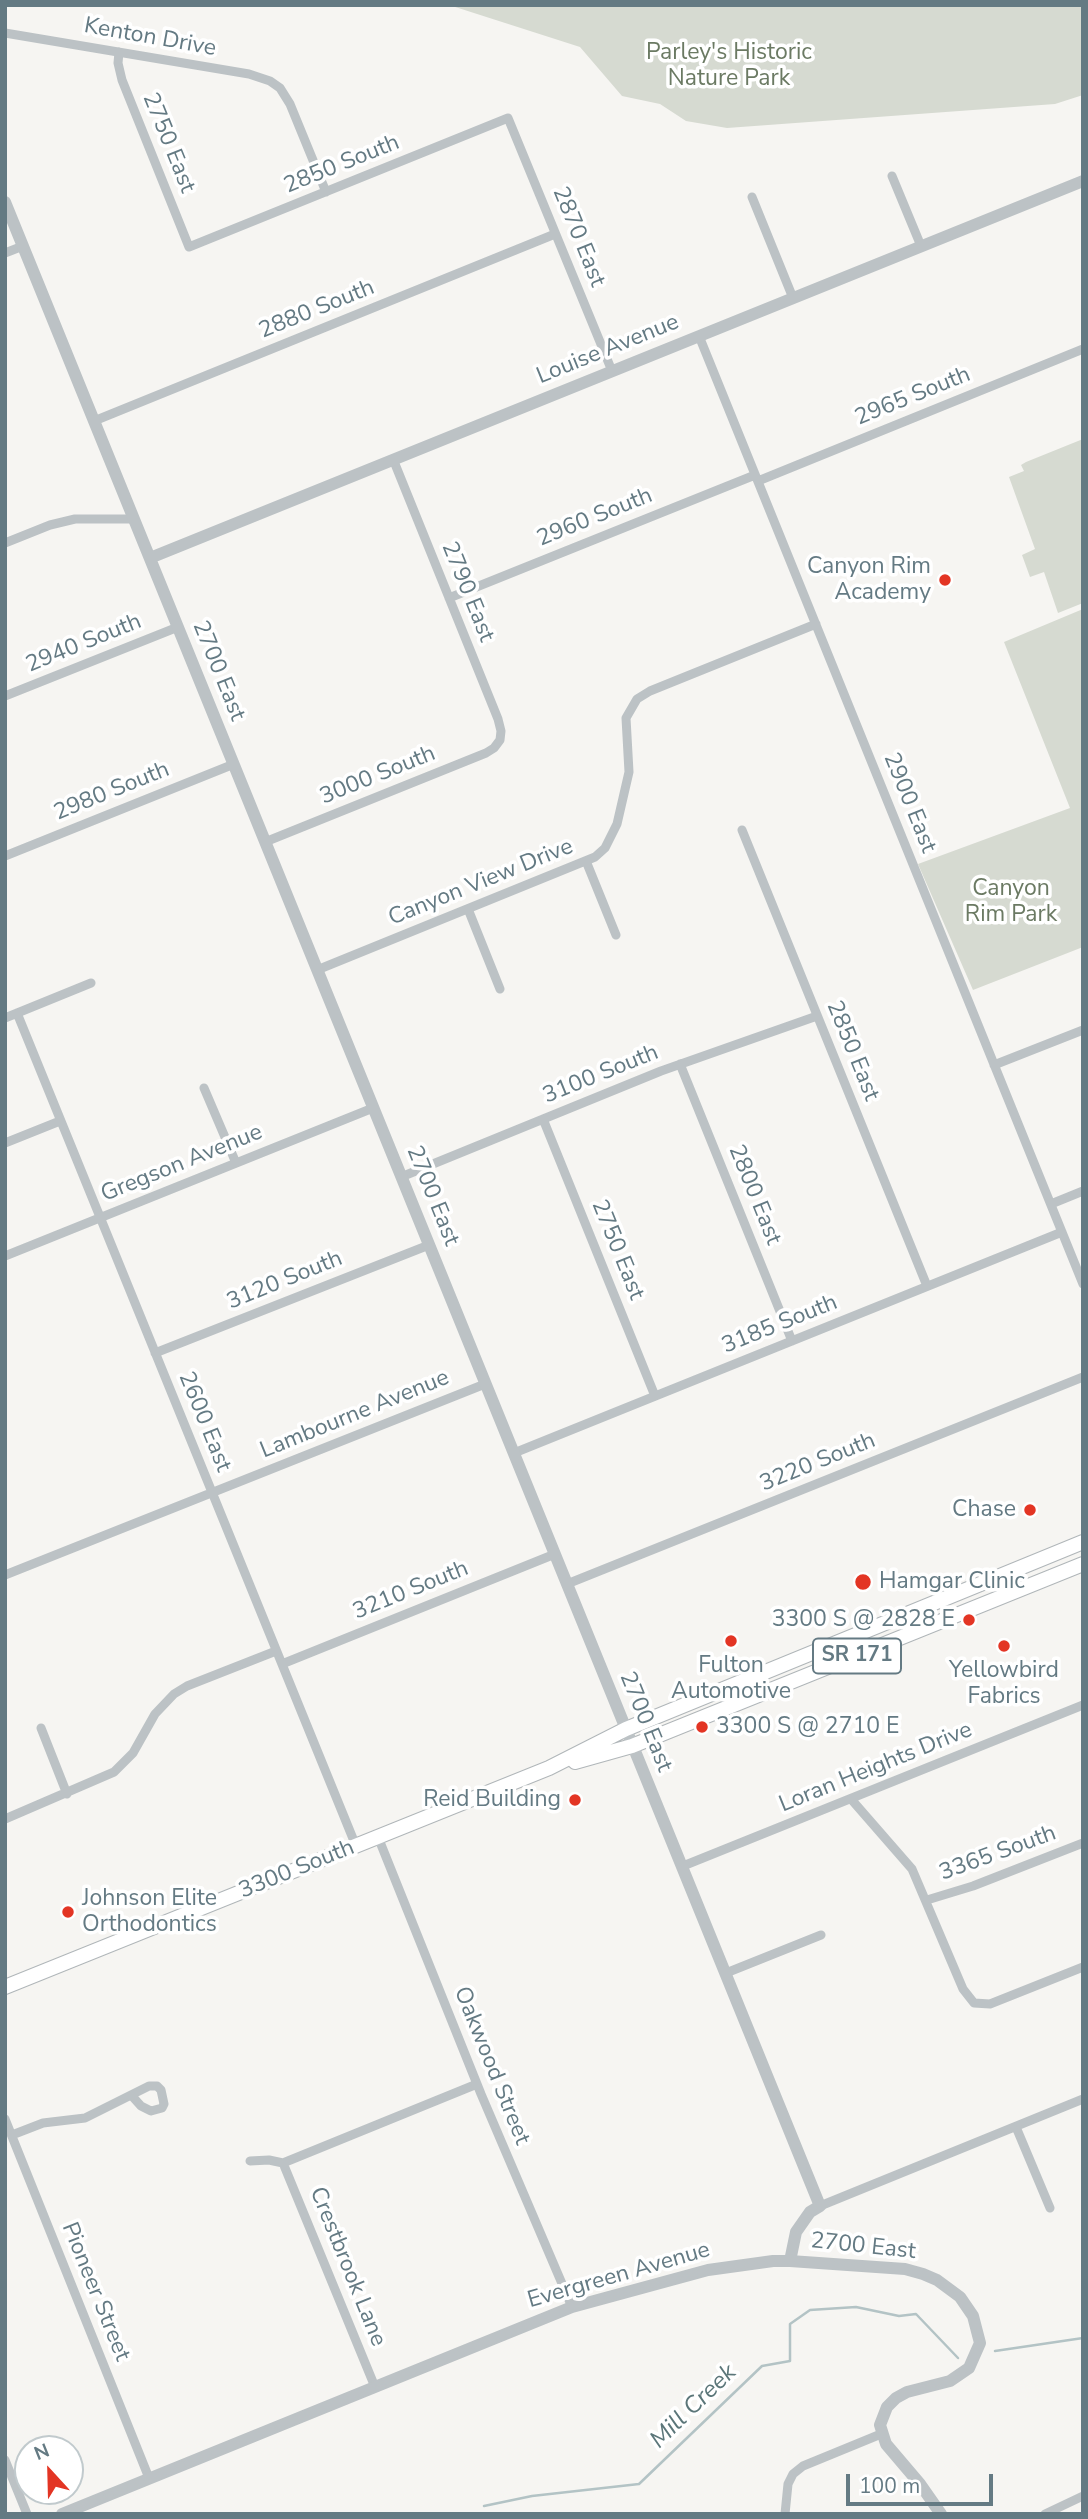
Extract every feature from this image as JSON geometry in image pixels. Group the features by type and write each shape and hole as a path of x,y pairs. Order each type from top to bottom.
{"main road":[{"name":"3300 South","path":"5,1987 550,1768 626,1729 1083,1542"},
{"name":"3300 South","path":"550,1768 632,1746 1083,1564"}],"street":[{"name":"Kenton Drive","path":"5,33 248,74 270,81 284,93 326,192"},
{"name":"2750 East","path":"119,52 118,63 122,80 189,247"},
{"name":"2850 South","path":"189,247 508,118"},
{"name":"2870 East","path":"508,118 612,371"},
{"path":"892,176 921,246"},
{"name":"Louise Avenue","path":"149,558 1083,181"},
{"path":"752,197 793,298"},
{"name":"2700 East","path":"5,202 820,2206"},
{"name":"2880 South","path":"94,421 555,234"},
{"path":"5,253 23,246"},
{"name":"2900 East","path":"699,336 1083,1284"},
{"name":"2965 South","path":"757,478 1083,349"},
{"name":"2790 East","path":"393,459 498,719 500,740"},
{"name":"2960 South","path":"449,598 757,478"},
{"path":"6,541 75,519 134,519"},
{"name":"Canyon View Drive","path":"317,971 586,861 605,848 617,824 629,772 626,718 637,699 650,691 816,624"},
{"name":"2940 South","path":"5,696 178,627"},
{"name":"3000 South","path":"265,842 486,753 500,740"},
{"name":"2980 South","path":"5,856 233,764"},
{"name":"2850 East","path":"742,830 927,1286"},
{"path":"586,861 617,935"},
{"path":"468,909 500,989"},
{"path":"5,1018 91,984"},
{"name":"2600 East","path":"17,1013 356,1846"},
{"name":"3100 South","path":"401,1177 680,1064 817,1016"},
{"path":"994,1065 1083,1030"},
{"name":"2800 East","path":"680,1064 792,1341"},
{"path":"204,1088 236,1163"},
{"name":"Gregson Avenue","path":"5,1256 373,1108"},
{"name":"2750 East","path":"543,1119 655,1396"},
{"path":"5,1143 60,1121"},
{"path":"1051,1204 1083,1191"},
{"name":"3185 South","path":"514,1453 1062,1231"},
{"name":"3120 South","path":"155,1353 429,1245"},
{"name":"3220 South","path":"567,1584 1083,1377"},
{"name":"Lambourne Avenue","path":"5,1575 485,1384"},
{"name":"3210 South","path":"282,1664 555,1554"},
{"path":"5,1819 104,1778 121,1767 133,1754 167,1699 180,1690 276,1651"},
{"name":"Loran Heights Drive","path":"683,1866 1083,1705"},
{"path":"41,1728 67,1794"},
{"path":"851,1799 908,1863 927,1900 965,1993 974,2003 982,2005 995,2002 1083,1967"},
{"name":"Oakwood Street","path":"378,1837 477,2084 572,2307"},
{"name":"3365 South","path":"927,1900 973,1886 1083,1843"},
{"path":"726,1973 821,1934"},
{"path":"250,2161 270,2160 283,2163 477,2084"},
{"path":"12,2135 43,2123 85,2118 132,2096"},
{"path":"790,2261 796,2232 810,2212 820,2206 1083,2099"},
{"name":"Pioneer Street","path":"5,2119 149,2478"},
{"path":"1016,2127 1050,2208"},
{"name":"Crestbrook Lane","path":"283,2163 375,2387"},
{"name":"2700 East","path":"790,2261 905,2269 923,2274 937,2280 960,2297 973,2316 980,2343 976,2358 963,2374 896,2398 883,2415 881,2434"},
{"name":"Evergreen Avenue","path":"62,2514 572,2307 708,2270 790,2261"},
{"path":"785,2514 788,2484 793,2474 803,2466 881,2434 941,2514"},
{"path":"5,2460 27,2514"},
{"path":"1045,2514 1083,2496"}],"green space":[{"name":"Parley's Historic Nature Park","path":"449,5 1083,5 1083,95 1055,104 727,128 686,121 660,104 622,96 580,47"},
{"path":"1083,439 1083,603 1058,613 1044,572 1030,577 1022,555 1035,549 1009,477 1024,471 1021,465 1026,462"},
{"name":"Canyon Rim Park","path":"1083,609 1083,947 973,990 918,864 1070,808 1004,642"}],"waterway":[{"name":"Mill Creek","path":"484,2506 532,2496 639,2484 762,2366 790,2361 790,2324 810,2310 856,2307 899,2316 916,2314 958,2358"},
{"name":"Mill Creek","path":"995,2351 1083,2338"}],"place":[{"name":"Canyon Rim Academy","path":"945,580"},
{"name":"Chase","path":"1030,1510"},
{"name":"Hamgar Clinic","path":"863,1582"},
{"name":"3300 S @ 2828 E","path":"969,1620"},
{"name":"Fulton Automotive","path":"731,1641"},
{"name":"Yellowbird Fabrics","path":"1004,1646"},
{"name":"3300 S @ 2710 E","path":"702,1727"},
{"name":"Reid Building","path":"575,1800"},
{"name":"Johnson Elite Orthodontics","path":"68,1912"}]}
